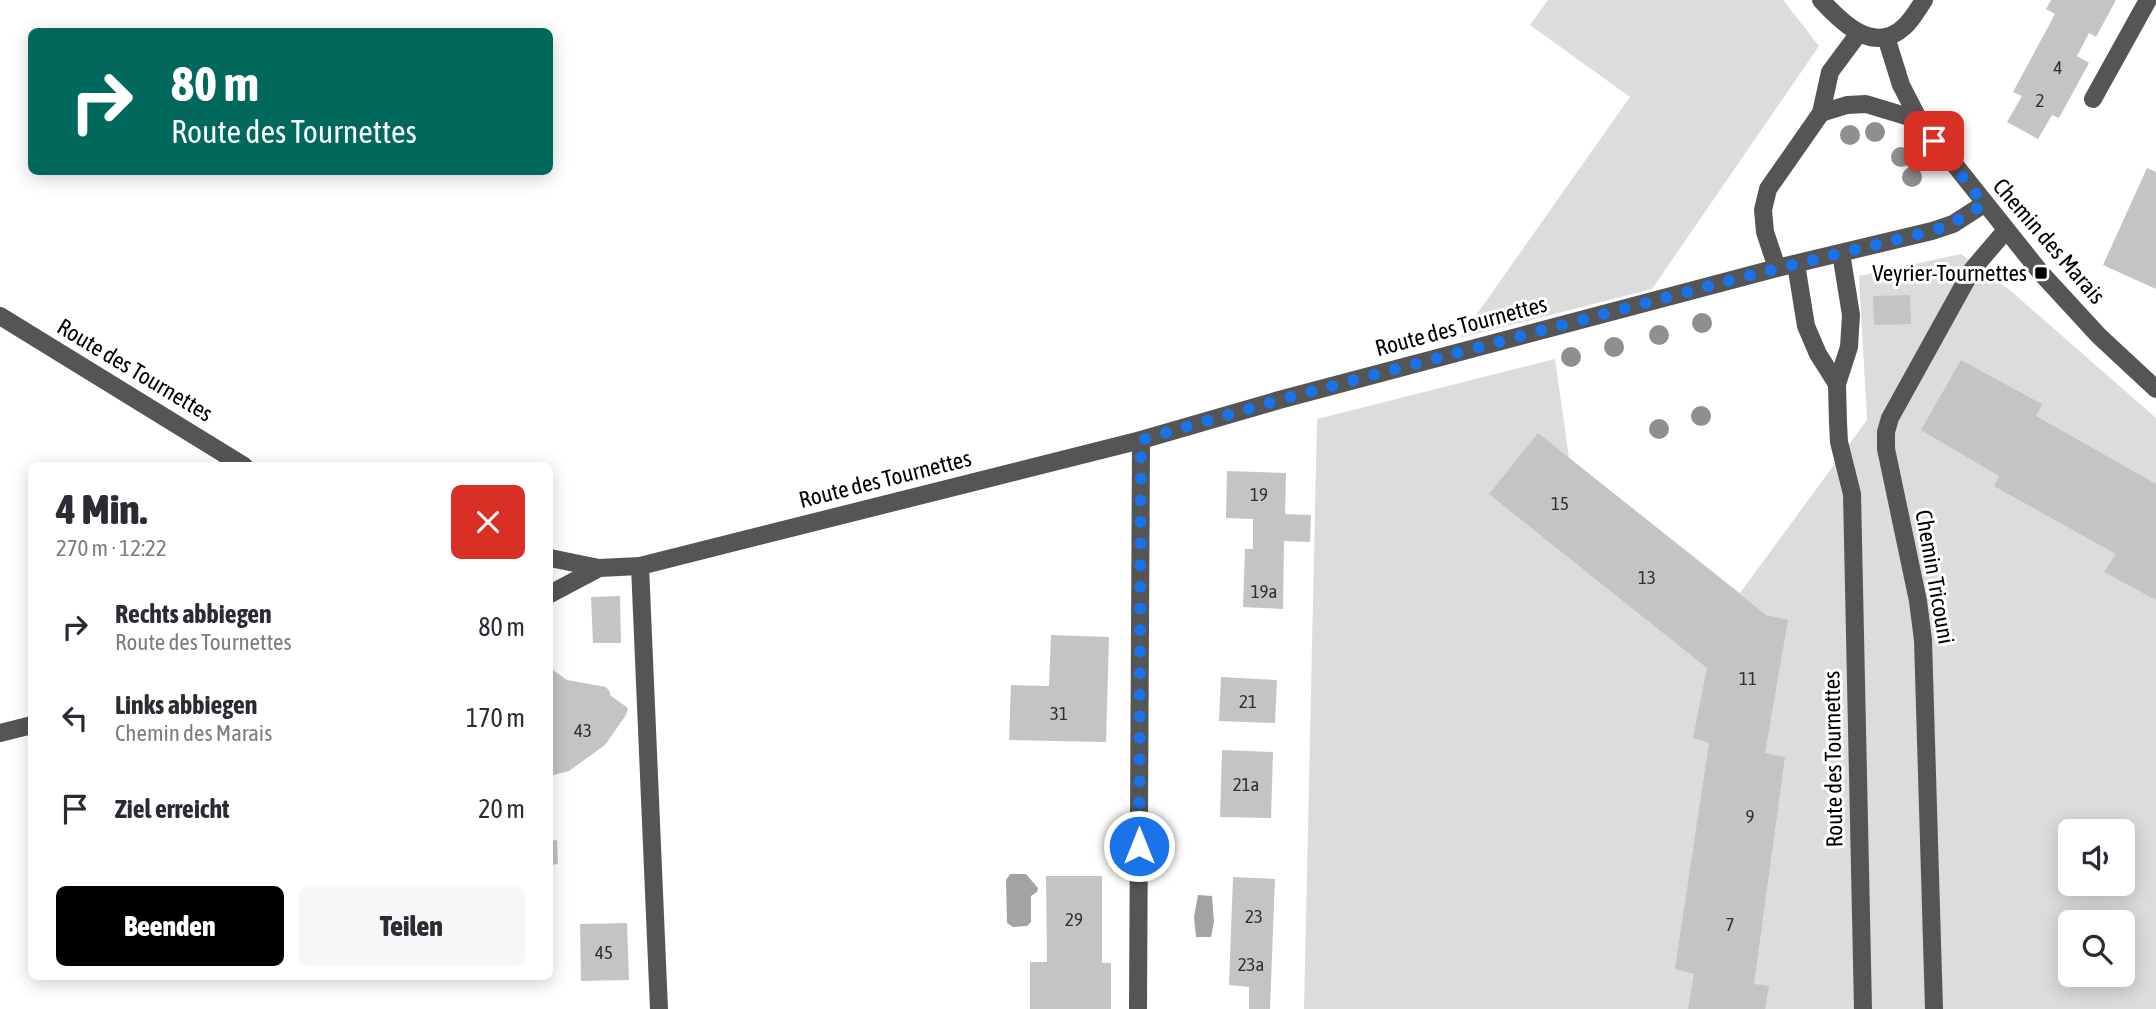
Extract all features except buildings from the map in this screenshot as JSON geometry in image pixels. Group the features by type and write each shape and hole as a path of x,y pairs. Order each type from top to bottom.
{"street":[{"path":"1821,0 1842,22 1869,37 1886,37 1907,25 1924,0"},
{"path":"2093,99 2148,0"},
{"path":"1777,268 1764,221 1763,210 1768,189 1821,113 1830,72 1859,33"},
{"name":"Chemin des Marais","path":"1886,37 1901,85 1919,120 1984,204 2068,303 2156,389"},
{"path":"1821,113 1847,105 1866,104 1919,120"},
{"name":"Route des Tournettes","path":"553,559 599,568 640,566 1141,440 1293,396 1777,268 1932,231 1953,223 1984,204"},
{"name":"Chemin Tricouni","path":"1934,1009 1923,640 1885,432 1890,418 1972,270 2006,230"},
{"name":"Route des Tournettes","path":"1842,253 1850,315 1849,347 1837,384 1839,442 1852,494 1863,1009"},
{"path":"1796,264 1806,326 1818,354 1837,384"},
{"name":"Route des Tournettes","path":"0,316 237,462"},
{"path":"1138,1009 1141,440"},
{"path":"640,566 659,1009"},
{"path":"553,592 599,568"},
{"path":"0,733 28,726"}],"shaded area":[{"path":"1548,0 1783,0 1819,46 1652,289 1460,338 1630,97 1530,25"},
{"path":"1961,254 2011,291 2156,418 2156,1009 1304,1009 1317,419 1555,359 1569,458 1740,593 1867,420 1859,276"},
{"path":"1010,874 1026,874 1038,888 1031,896 1031,922 1027,926 1013,927 1007,923 1006,880"},
{"path":"1198,895 1212,896 1214,922 1211,937 1196,937 1194,917"}],"place":[{"name":"Veyrier-Tournettes","path":"2041,273"}],"route":[{"path":"1139,846 1141,440 1305,393 1777,268 1932,231 1969,215 1984,204 1934,141"}]}
